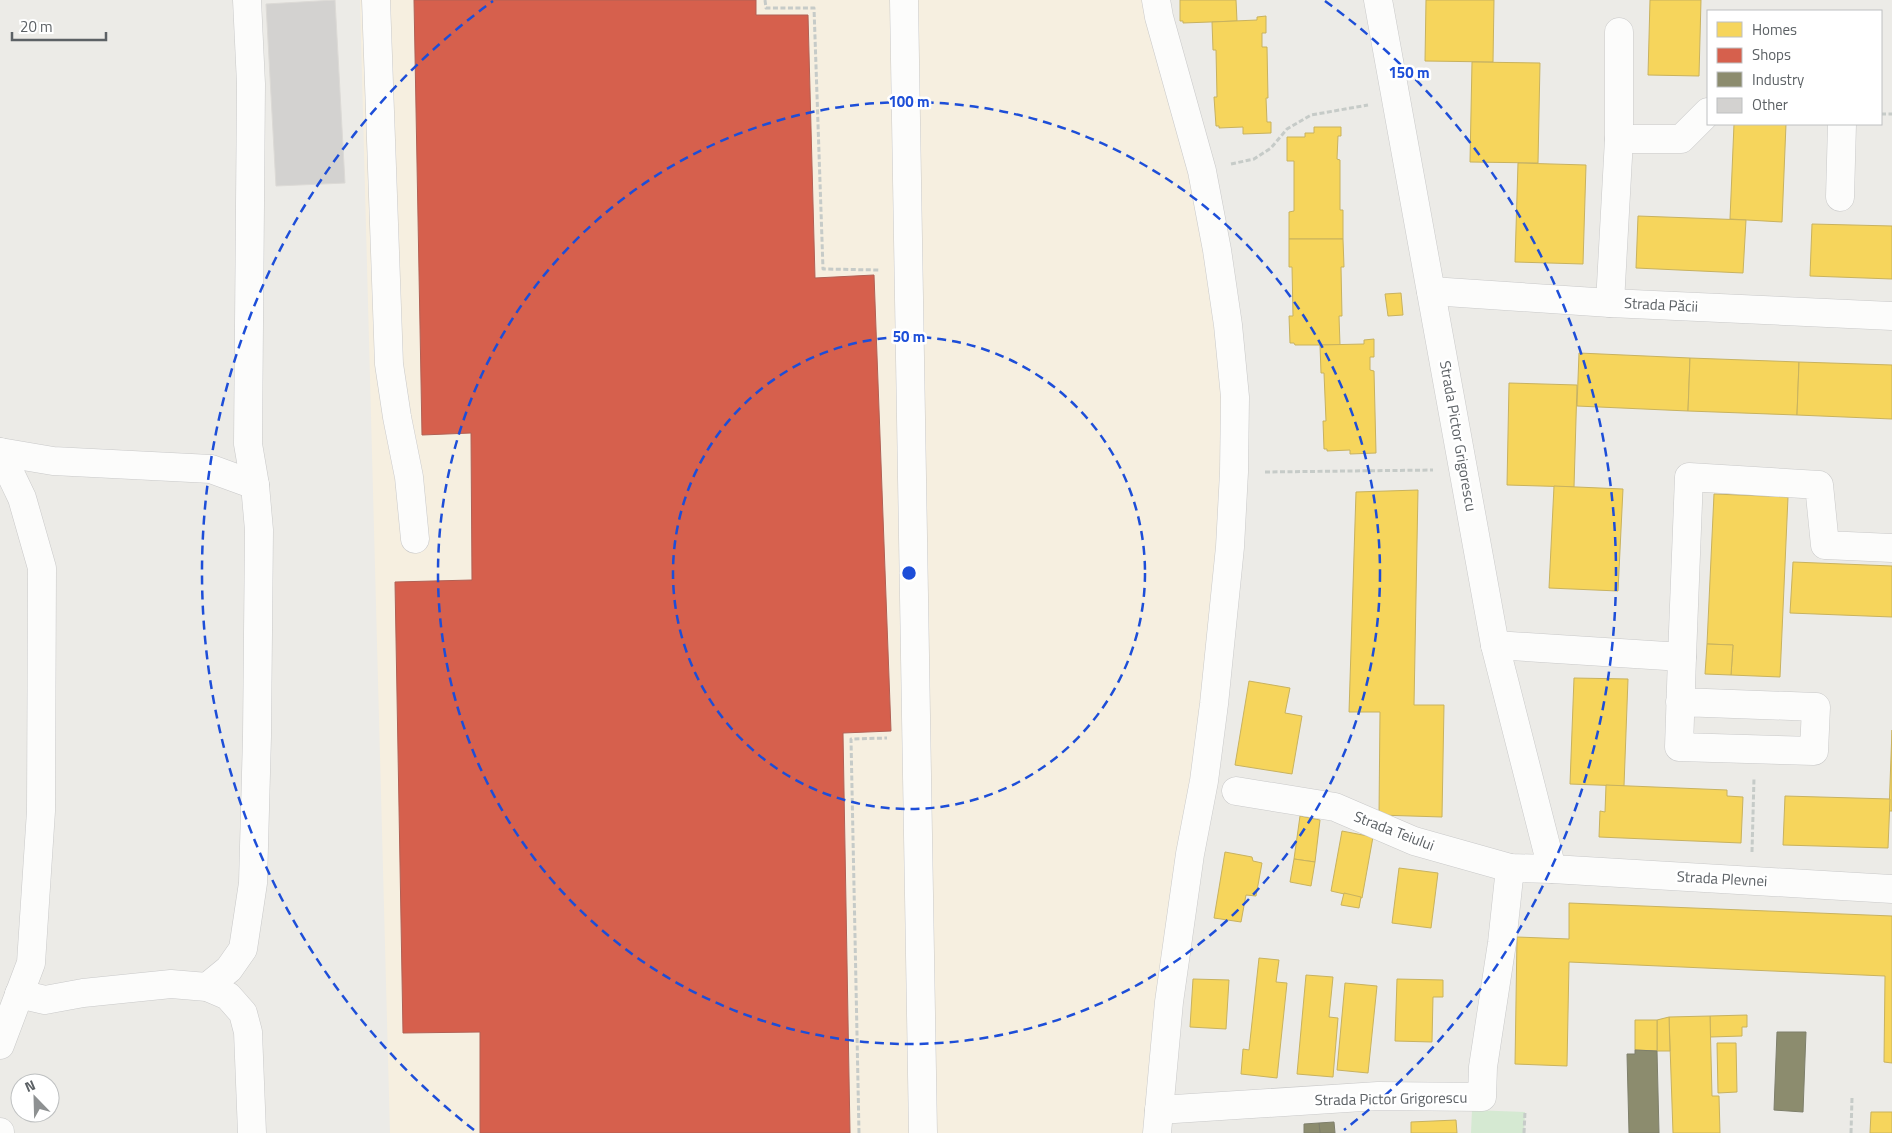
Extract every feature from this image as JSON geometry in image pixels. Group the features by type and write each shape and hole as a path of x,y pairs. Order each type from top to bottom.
{"street":[{"path":"207,987 228,969 243,949 253,883 257,736 259,530 255,485 248,444 251,84 247,0"},
{"path":"376,0 389,364 396,417 409,477 415,539"},
{"path":"904,0 922,1133"},
{"path":"1156,0 1159,17 1202,171 1217,250 1228,325 1234,396 1234,472 1230,547 1214,704 1204,781 1190,854 1171,993 1158,1122"},
{"name":"Strada Pictor Grigorescu","path":"1378,0 1494,645 1552,869"},
{"path":"1610,303 1619,139 1619,32"},
{"path":"1619,139 1681,139 1707,113"},
{"path":"1840,197 1842,125"},
{"name":"Strada Păcii","path":"1431,291 1610,303 1892,316"},
{"path":"0,452 53,461 211,469 255,485"},
{"path":"0,452 22,498 42,568 41,811 31,963 0,1045"},
{"path":"1680,702 1816,707 1814,751 1679,747 1680,702 1689,477 1819,485 1825,545 1892,548"},
{"path":"1494,645 1682,657"},
{"name":"Strada Teiului","path":"1236,791 1335,807 1414,842 1510,868 1552,869"},
{"name":"Strada Pictor Grigorescu","path":"1158,1122 1378,1096 1482,1097 1483,1067 1502,943 1510,868"},
{"name":"Strada Plevnei","path":"1552,869 1892,889"},
{"path":"19,994 45,1000 83,993 171,984 207,987 228,996 243,1013 248,1032 252,1133"}],"path":[{"path":"765,0 766,8 814,8 823,269 880,270 880,280"},
{"path":"1202,171 1254,159 1271,148 1287,129 1311,115 1396,100"},
{"path":"1234,472 1464,470"},
{"path":"859,1133 851,739 895,737"},
{"path":"1751,880 1755,750"},
{"path":"1850,1133 1852,1098"},
{"path":"1524,1133 1525,1112"}],"shaded area":[{"path":"360,0 1160,0 1235,360 1166,1133 390,1133"}],"green space":[{"path":"1472,1110 1525,1112 1524,1133 1471,1133"}],"building: Homes":[{"path":"1180,0 1236,0 1237,21 1183,23 1183,21 1180,21"},
{"path":"1426,0 1494,0 1493,62 1425,61"},
{"path":"1650,0 1701,0 1699,76 1648,75"},
{"path":"1266,16 1266,33 1262,33 1262,47 1267,47 1267,122 1271,122 1271,133 1243,134 1243,127 1219,128 1219,126 1216,126 1214,97 1217,97 1216,50 1213,50 1212,22 1257,20 1257,17"},
{"path":"1472,62 1540,63 1538,163 1470,162"},
{"path":"1734,125 1786,125 1782,222 1730,219"},
{"path":"1314,127 1341,127 1341,136 1338,136 1337,159 1340,160 1340,210 1343,210 1343,239 1289,239 1289,212 1294,211 1294,161 1287,161 1287,137 1305,137 1305,133 1314,133"},
{"path":"1518,163 1586,165 1583,264 1515,262"},
{"path":"1638,216 1746,220 1743,273 1636,268"},
{"path":"1812,224 1892,226 1892,279 1810,276"},
{"path":"1289,239 1343,239 1344,267 1341,267 1342,316 1339,316 1340,345 1295,345 1290,343 1289,316 1293,316 1292,267 1289,267"},
{"path":"1401,293 1403,315 1388,316 1385,294"},
{"path":"1374,339 1374,357 1370,357 1370,370 1374,371 1376,453 1350,454 1350,450 1327,451 1327,449 1324,449 1323,421 1326,421 1324,373 1321,373 1320,345 1364,344 1364,340"},
{"path":"1579,353 1690,358 1688,411 1577,406"},
{"path":"1690,358 1799,362 1797,415 1688,411"},
{"path":"1799,362 1892,365 1892,419 1797,415"},
{"path":"1509,383 1577,385 1574,487 1507,485"},
{"path":"1554,486 1623,489 1618,591 1549,588"},
{"path":"1418,490 1414,705 1444,705 1442,817 1379,815 1380,712 1349,712 1356,492"},
{"path":"1714,494 1788,497 1780,677 1731,675 1733,645 1707,644"},
{"path":"1793,562 1892,566 1892,617 1790,613"},
{"path":"1707,644 1733,645 1731,675 1705,674"},
{"path":"1574,678 1628,679 1624,786 1570,784"},
{"path":"1249,681 1290,688 1285,713 1302,716 1292,774 1235,765"},
{"path":"1892,730 1892,811 1889,811"},
{"path":"1606,785 1727,790 1727,796 1743,797 1741,843 1599,837 1600,811 1605,812"},
{"path":"1785,796 1890,799 1888,848 1783,845"},
{"path":"1300,816 1320,820 1315,862 1294,859"},
{"path":"1342,831 1373,837 1362,898 1331,891"},
{"path":"1225,852 1252,857 1253,861 1262,863 1256,896 1246,895 1241,922 1214,918"},
{"path":"1294,859 1315,862 1311,886 1290,882"},
{"path":"1399,868 1438,873 1431,928 1392,923"},
{"path":"1344,893 1361,897 1359,908 1341,905"},
{"path":"1569,903 1892,916 1892,1063 1884,1062 1885,976 1569,962 1567,1066 1515,1064 1517,937 1569,939"},
{"path":"1259,958 1279,960 1276,982 1287,983 1277,1078 1241,1074 1243,1049 1249,1050"},
{"path":"1306,975 1333,977 1329,1017 1338,1018 1333,1077 1297,1074"},
{"path":"1193,979 1229,980 1226,1029 1190,1027"},
{"path":"1397,979 1443,980 1443,997 1433,997 1432,1042 1395,1041"},
{"path":"1345,983 1377,986 1368,1073 1337,1070"},
{"path":"1747,1015 1747,1027 1742,1027 1742,1036 1710,1037 1710,1016"},
{"path":"1710,1016 1712,1096 1719,1096 1720,1133 1673,1133 1669,1017"},
{"path":"1669,1017 1670,1051 1657,1051 1657,1020"},
{"path":"1635,1020 1657,1020 1657,1051 1635,1050"},
{"path":"1717,1043 1736,1043 1737,1092 1718,1093"},
{"path":"1871,1112 1892,1112 1892,1133 1870,1133"},
{"path":"1456,1120 1457,1133 1411,1133 1411,1122"}],"building: Shops":[{"path":"414,0 756,0 756,15 808,15 815,278 874,275 891,731 843,733 850,1133 480,1133 480,1032 403,1033 395,582 472,580 471,433 422,435"}],"building: Industry":[{"path":"1777,1032 1806,1032 1803,1112 1774,1110"},
{"path":"1635,1050 1657,1051 1659,1133 1629,1133 1627,1054 1635,1054"},
{"path":"1334,1122 1335,1133 1320,1133 1319,1123"},
{"path":"1319,1123 1320,1133 1304,1133 1304,1124"}],"building: Other":[{"path":"335,0 345,183 276,186 266,4"}]}
